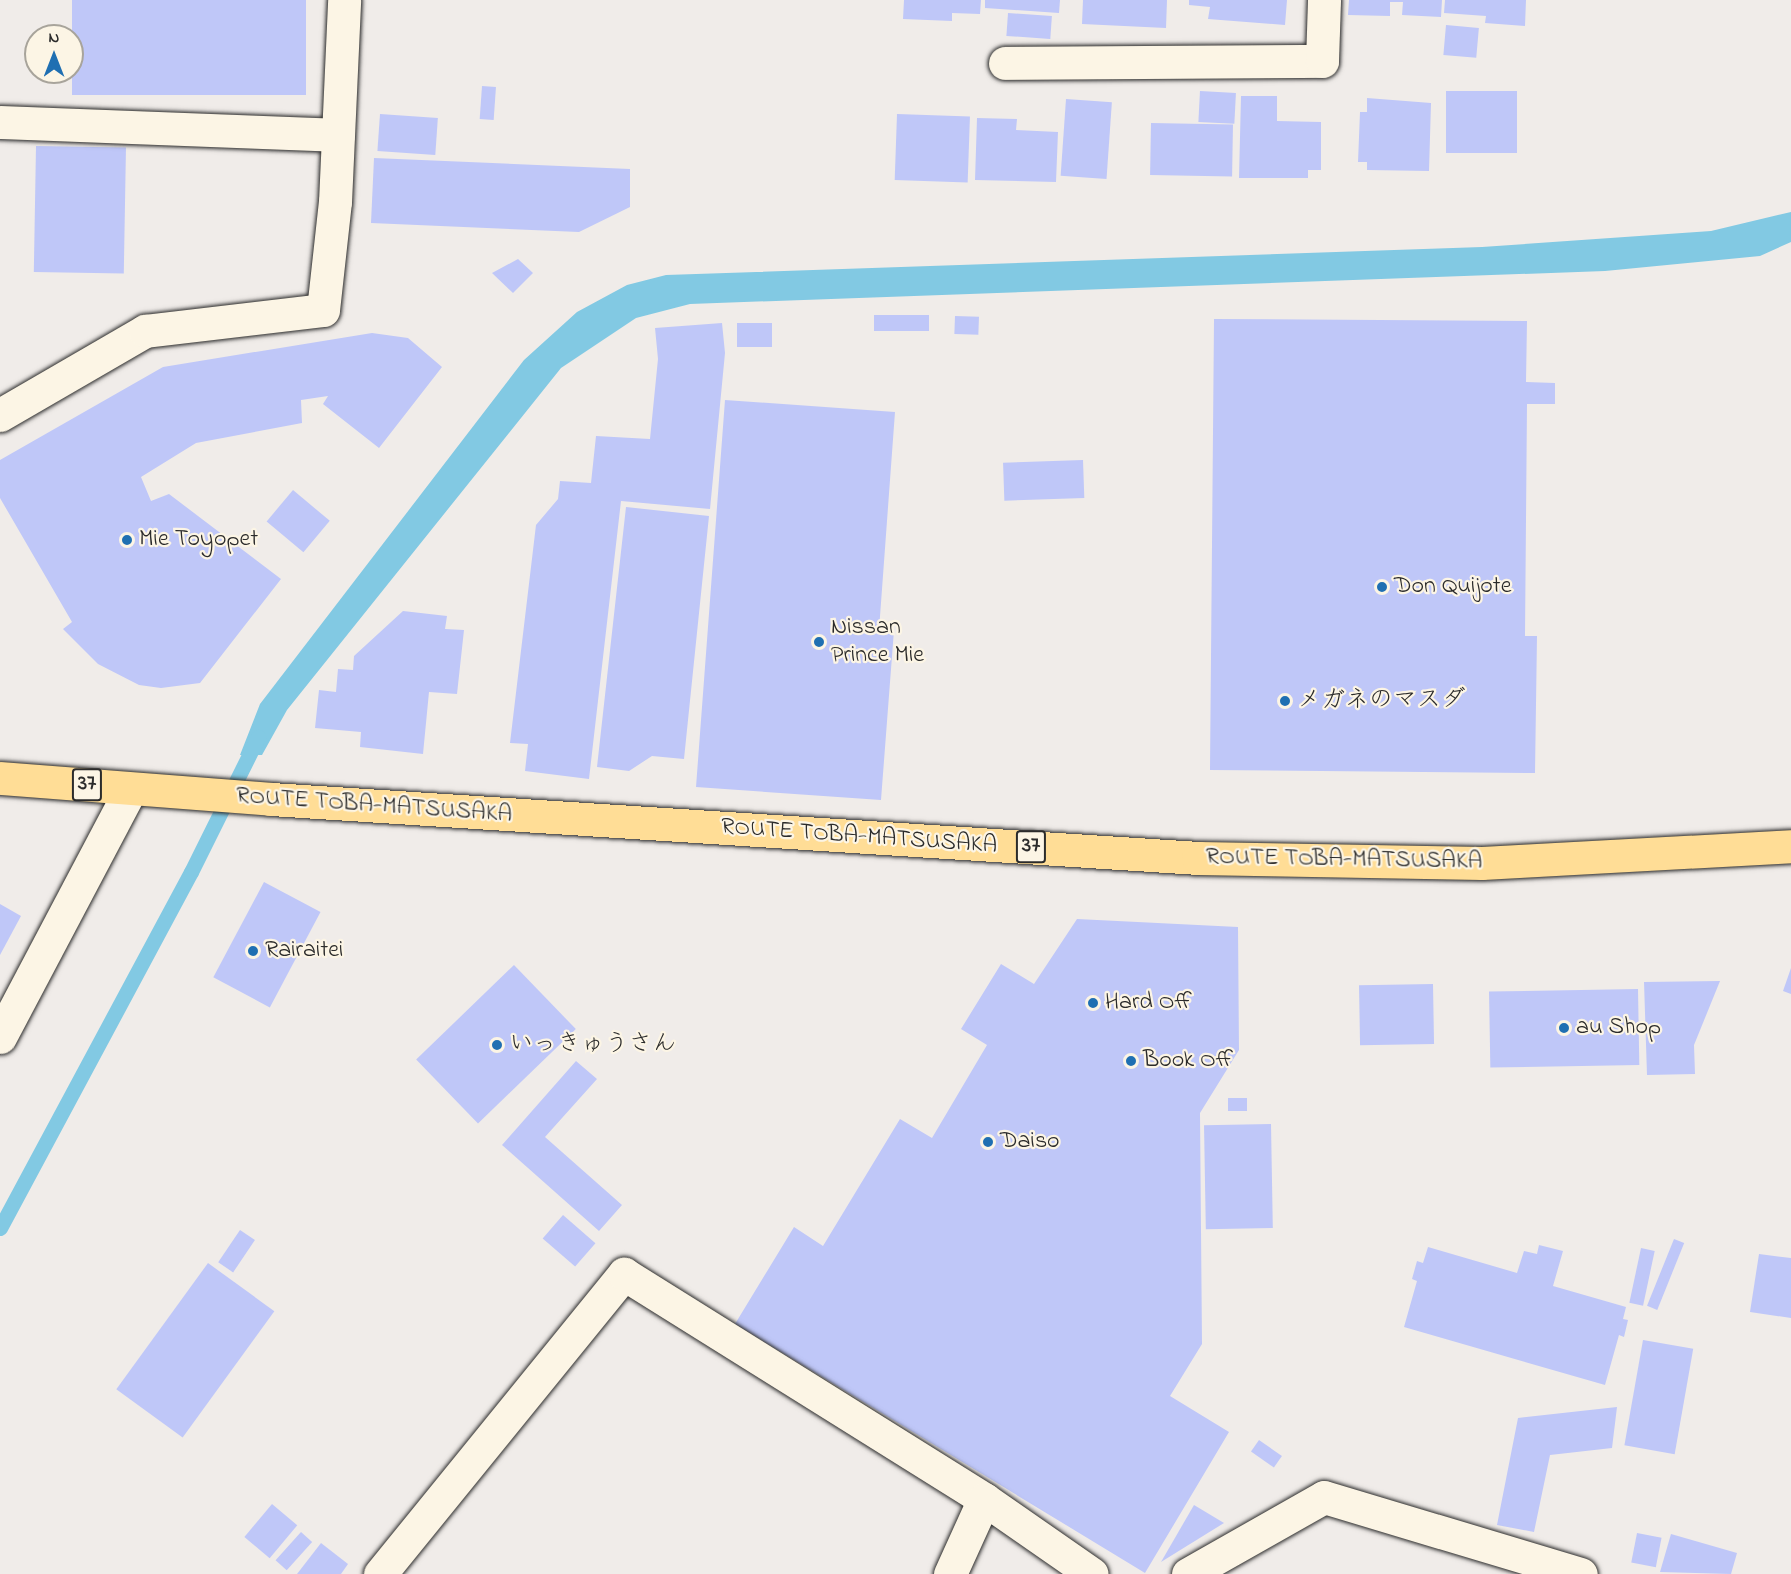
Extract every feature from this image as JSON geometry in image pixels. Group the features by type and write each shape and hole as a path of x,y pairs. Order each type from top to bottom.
{"main road":[{"name":"ROUTE TOBA-MATSUSAKA","path":"0,778 271,800 1198,858 1482,863 1791,846"}],"street":[{"path":"0,415 145,331 323,310 338,135 344,0"},
{"path":"1005,63 1322,62 1324,0"},
{"path":"0,122 338,135"},
{"path":"0,1037 131,789"},
{"path":"381,1574 624,1274 984,1499 1092,1574"},
{"path":"1188,1574 1324,1497 1581,1574"},
{"path":"950,1574 984,1499"}],"water":[{"path":"1791,212 1791,242 1760,256 1605,271 690,304 636,318 561,368 287,710 262,755 240,755 260,704 524,360 577,312 627,285 666,275 1482,247 1711,231"}],"building":[{"path":"72,0 306,0 306,95 72,95 72,84 84,84 84,24 72,24"},
{"path":"904,0 981,0 980,14 952,13 952,21 903,19"},
{"path":"985,0 1060,0 1059,13 985,8"},
{"path":"1083,0 1167,0 1166,28 1082,24"},
{"path":"1189,0 1287,0 1285,25 1208,19 1210,7 1189,5"},
{"path":"1349,0 1442,0 1441,17 1402,15 1403,2 1390,2 1390,16 1348,15"},
{"path":"1445,0 1526,0 1525,26 1485,23 1486,16 1444,13"},
{"path":"1008,13 1052,16 1050,39 1006,36"},
{"path":"1446,25 1479,28 1476,58 1443,55"},
{"path":"482,86 496,87 494,120 480,119"},
{"path":"1200,91 1236,93 1234,124 1198,122"},
{"path":"1446,91 1517,91 1517,153 1446,153"},
{"path":"1241,96 1277,96 1277,121 1321,122 1321,170 1308,170 1308,178 1239,178"},
{"path":"1367,98 1431,103 1429,171 1367,170 1367,162 1358,162 1360,112 1367,112"},
{"path":"1066,99 1112,102 1107,179 1061,176"},
{"path":"380,114 438,118 435,155 377,151"},
{"path":"897,114 970,117 968,183 895,180"},
{"path":"977,118 1017,119 1016,130 1058,132 1056,182 975,180"},
{"path":"1151,123 1233,124 1232,176 1150,175"},
{"path":"36,146 126,148 124,274 34,272"},
{"path":"374,158 630,169 630,207 579,232 371,223"},
{"path":"518,259 533,273 513,293 492,273"},
{"path":"874,315 929,315 929,331 874,331"},
{"path":"955,316 979,317 978,335 954,334"},
{"path":"1214,319 1527,321 1526,382 1555,383 1555,404 1527,404 1525,636 1537,636 1535,773 1210,770"},
{"path":"722,323 725,353 710,509 621,501 589,779 525,771 528,744 510,743 536,525 558,499 560,481 591,483 596,436 650,439 658,359 655,328"},
{"path":"737,323 772,323 772,347 737,347"},
{"name":"Mie Toyopet","path":"372,333 408,338 442,367 379,448 323,404 328,396 301,400 302,423 196,443 141,477 151,501 169,494 281,579 200,683 161,688 139,685 98,664 63,629 72,622 0,498 0,460 163,367"},
{"path":"725,400 895,412 879,630 894,630 881,800 696,787"},
{"path":"1083,460 1084,498 1004,501 1003,463"},
{"path":"293,490 330,521 303,552 267,521"},
{"path":"626,507 709,516 684,759 652,756 629,771 597,767"},
{"path":"403,611 447,616 445,629 464,630 457,694 429,692 423,754 360,747 361,732 315,728 319,690 336,692 338,669 353,670 354,656"},
{"path":"264,882 321,912 270,1007 213,977"},
{"path":"0,904 21,916 0,955"},
{"path":"1077,919 1238,927 1239,1050 1200,1113 1202,1344 1170,1396 1229,1432 1145,1573 735,1324 794,1227 823,1246 900,1119 932,1138 987,1045 961,1029 1001,964 1034,984"},
{"name":"いっきゅうさん","path":"514,965 576,1029 478,1123 416,1059"},
{"path":"1791,968 1791,994 1783,991"},
{"path":"1720,981 1694,1045 1695,1074 1647,1075 1644,982"},
{"path":"1433,984 1434,1044 1360,1045 1359,985"},
{"name":"au Shop","path":"1638,989 1639,1065 1490,1068 1489,992"},
{"path":"576,1061 597,1079 545,1137 622,1205 599,1231 502,1145"},
{"path":"1228,1098 1247,1098 1247,1111 1228,1111"},
{"path":"1271,1124 1273,1228 1206,1229 1204,1125"},
{"path":"563,1215 595,1243 575,1267 543,1238"},
{"path":"240,1230 255,1240 233,1272 218,1262"},
{"path":"1674,1239 1684,1243 1657,1310 1647,1306"},
{"path":"1539,1245 1563,1251 1553,1286 1626,1307 1623,1319 1628,1320 1624,1337 1619,1335 1605,1385 1404,1327 1417,1281 1412,1279 1417,1261 1423,1263 1428,1247 1517,1273 1524,1251 1537,1254"},
{"path":"1641,1248 1655,1251 1643,1306 1629,1303"},
{"path":"1759,1254 1791,1258 1791,1318 1750,1312"},
{"path":"208,1263 274,1311 183,1437 116,1389"},
{"path":"1643,1340 1693,1349 1675,1454 1624,1445"},
{"path":"1617,1407 1612,1448 1550,1455 1534,1532 1497,1525 1518,1418"},
{"path":"1259,1440 1282,1456 1274,1468 1251,1451"},
{"path":"272,1504 297,1525 270,1558 244,1537"},
{"path":"1194,1505 1224,1523 1161,1562"},
{"path":"301,1532 312,1542 287,1570 276,1560"},
{"path":"1637,1533 1662,1538 1656,1567 1631,1562"},
{"path":"1671,1534 1737,1553 1731,1574 1660,1572"},
{"path":"321,1543 348,1564 341,1574 297,1574"}],"waterway":[{"path":"0,1228 191,872 258,737"}],"place":[{"name":"Mie Toyopet","path":"127,540"},
{"name":"Don Quijote","path":"1382,587"},
{"name":"Nissan Prince Mie","path":"819,642"},
{"name":"メガネのマスダ","path":"1285,701"},
{"name":"Rairaitei","path":"253,951"},
{"name":"Hard Off","path":"1093,1003"},
{"name":"au Shop","path":"1564,1028"},
{"name":"いっきゅうさん","path":"497,1045"},
{"name":"Book Off","path":"1131,1061"},
{"name":"Daiso","path":"988,1142"}]}
